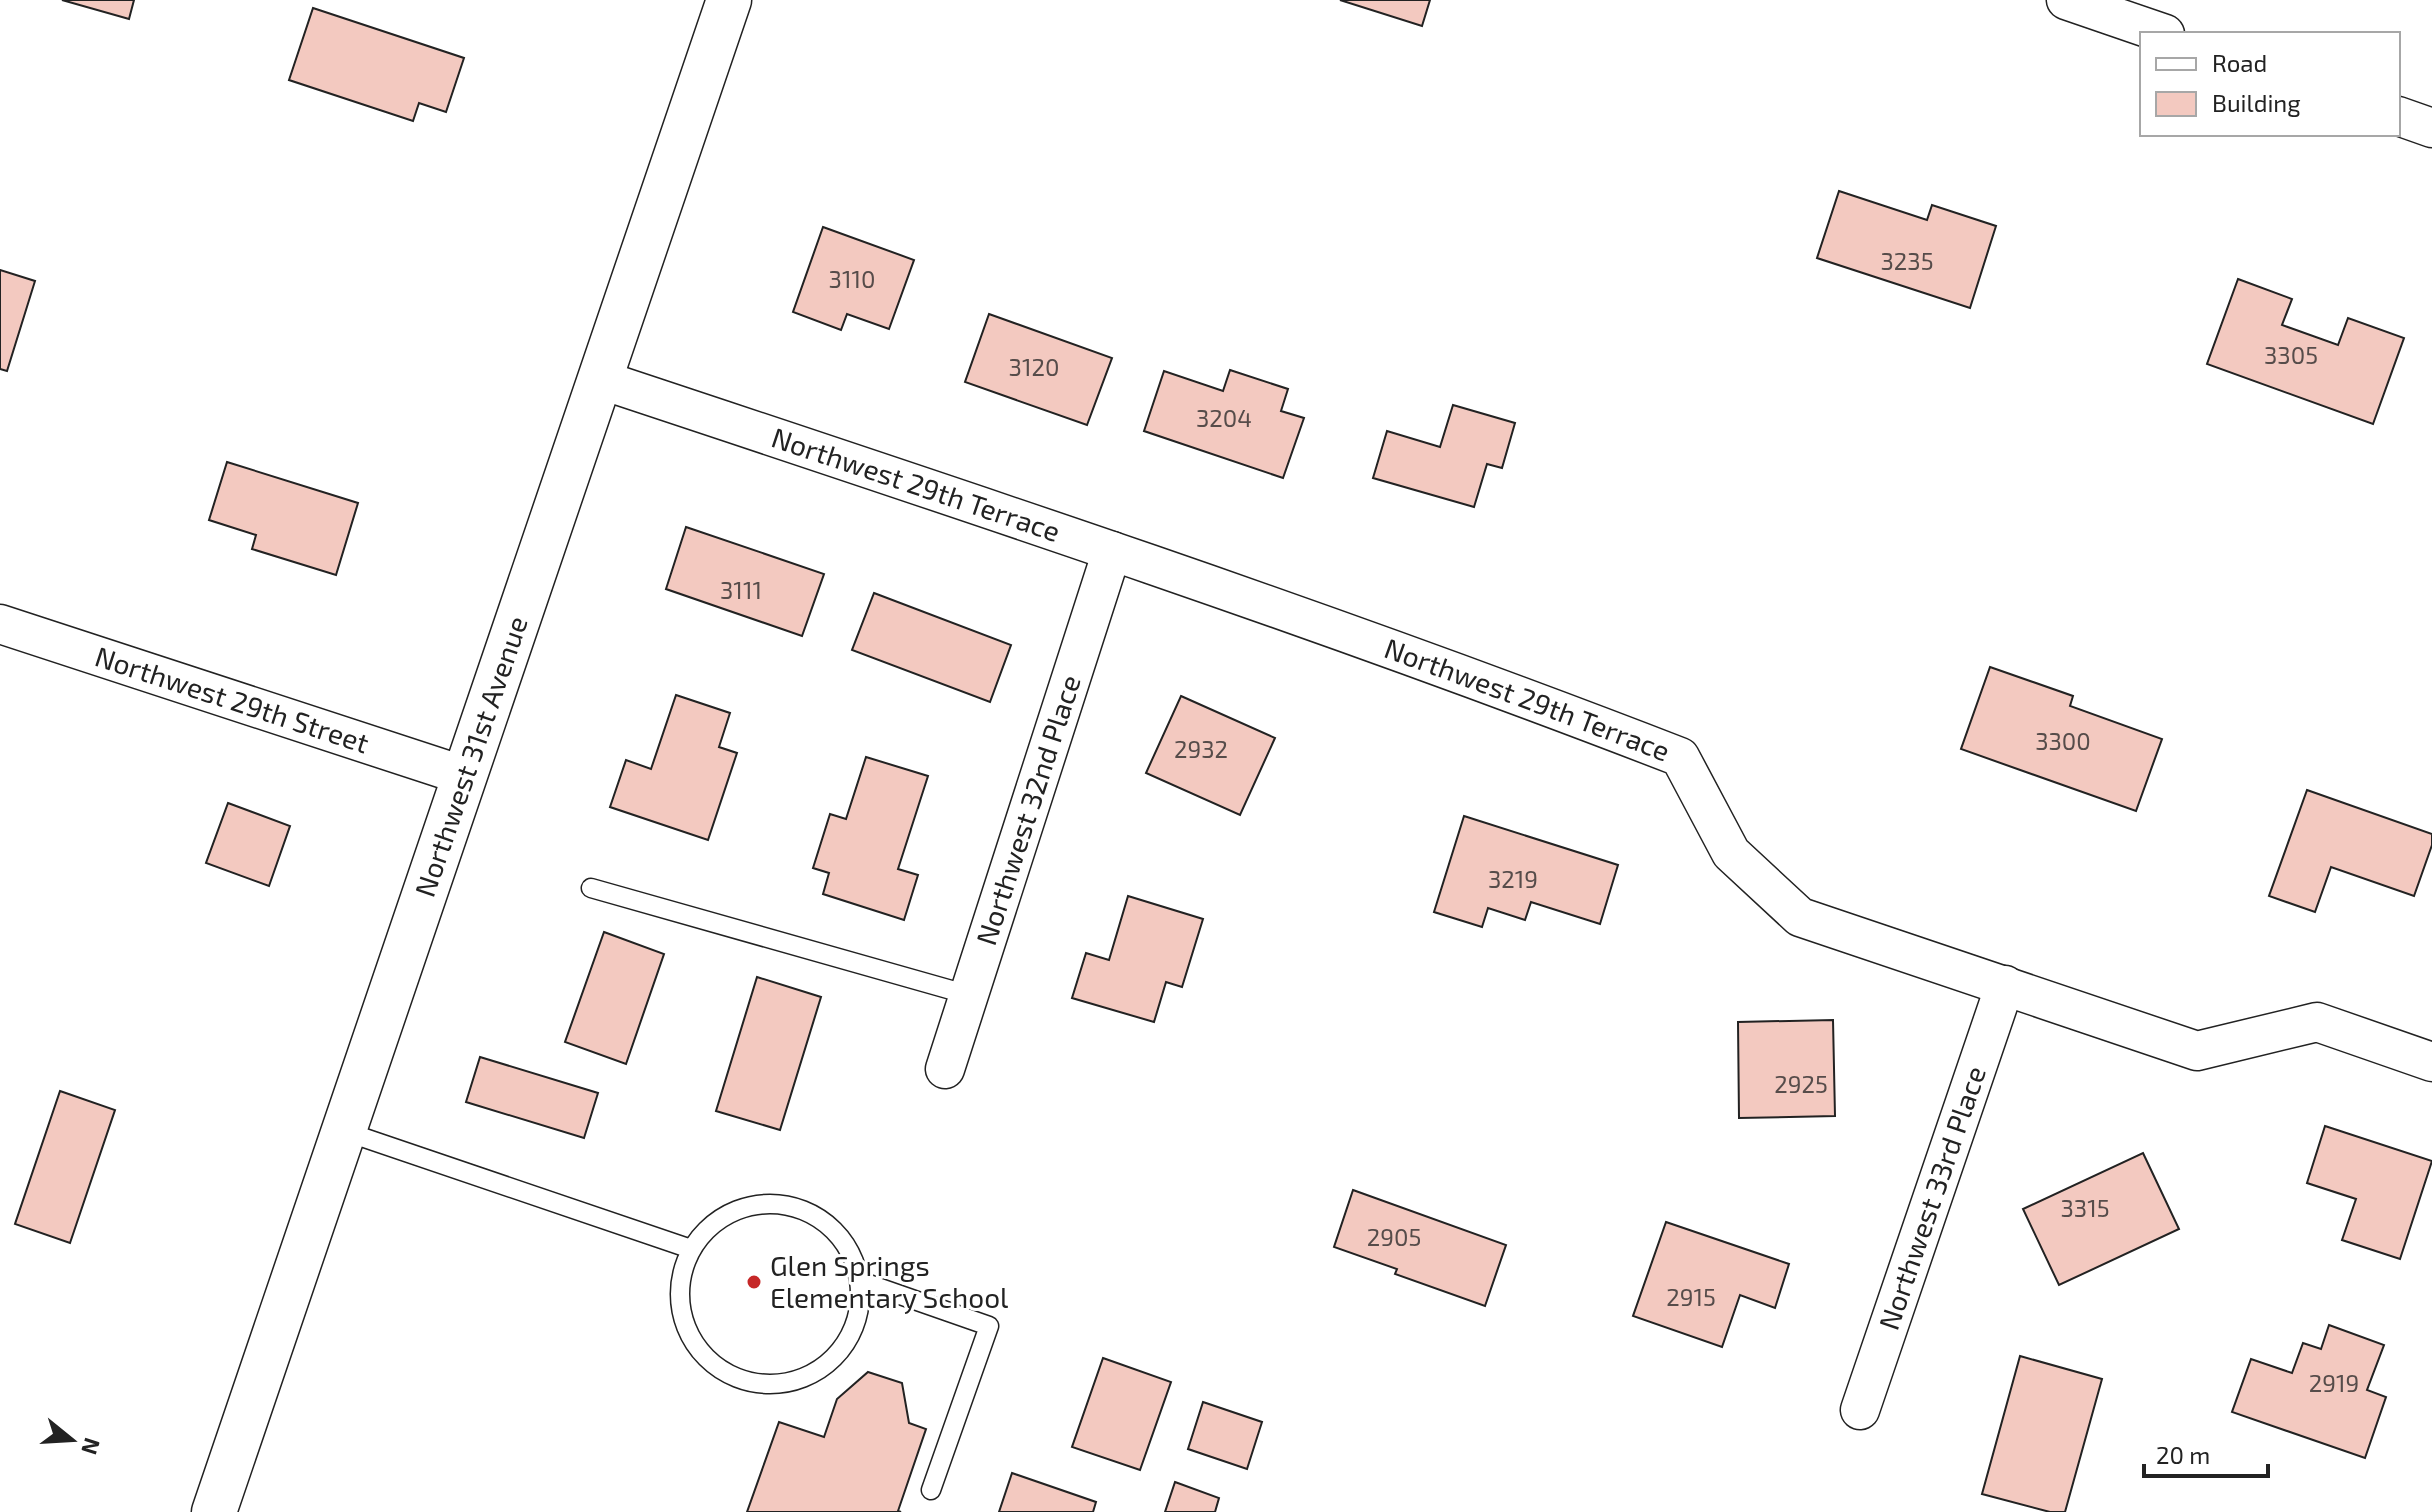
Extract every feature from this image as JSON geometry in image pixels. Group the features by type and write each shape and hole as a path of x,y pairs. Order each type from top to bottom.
{"street":[{"name":"Northwest 31st Avenue","path":"214,1512 729,0"},
{"path":"2066,0 2159,32"},
{"path":"2400,117 2432,128"},
{"name":"Northwest 29th Terrace","path":"599,379 1112,551 1680,757 1731,853 1800,917 2197,1051 2317,1022 2432,1062"},
{"name":"Northwest 32nd Place","path":"945,1069 1112,551"},
{"name":"Northwest 29th Street","path":"0,624 465,776"},
{"name":"Northwest 33rd Place","path":"1860,1410 2005,985"}],"lane":[{"path":"591,888 969,995"},
{"path":"344,1131 691,1249"},
{"path":"759,1204 787,1204 813,1214 836,1231 852,1254 860,1281 860,1309 849,1339 829,1363 802,1380 787,1383 771,1385 740,1380 713,1365 691,1341 681,1311 680,1279 691,1249 708,1227 732,1211 759,1204"},
{"path":"860,1281 989,1326 931,1490"}],"building":[{"path":"62,0 134,0 129,19"},
{"path":"1340,0 1430,0 1422,26"},
{"path":"313,8 464,58 446,112 419,103 413,121 289,80"},
{"path":"1839,191 1927,220 1932,205 1996,226 1970,308 1817,258"},
{"path":"823,227 914,260 889,329 847,314 841,330 793,312"},
{"path":"0,270 35,281 7,371 0,369"},
{"path":"2238,279 2292,299 2282,325 2338,345 2348,318 2404,338 2373,424 2207,364"},
{"path":"989,314 1112,358 1087,425 965,382"},
{"path":"1230,370 1288,389 1281,411 1304,418 1283,478 1144,431 1164,371 1223,391"},
{"path":"1453,405 1515,423 1502,468 1487,464 1474,507 1373,478 1387,431 1440,447"},
{"path":"227,462 358,503 336,575 252,549 256,535 209,520"},
{"path":"686,527 824,574 802,636 666,589"},
{"path":"874,593 1011,645 990,702 852,650"},
{"path":"1990,667 2073,696 2070,706 2162,739 2136,811 1961,749"},
{"path":"676,695 730,713 719,747 737,753 708,840 610,807 626,760 651,769"},
{"path":"1181,696 1275,738 1240,815 1146,773"},
{"path":"866,757 928,776 898,869 918,875 904,920 823,894 829,873 813,868 830,814 846,819"},
{"path":"2307,790 2432,834 2432,845 2414,896 2331,867 2315,912 2269,896"},
{"path":"228,803 290,826 269,886 206,863"},
{"path":"1464,816 1618,865 1600,924 1531,902 1525,920 1488,908 1482,927 1434,912"},
{"path":"1128,896 1203,919 1182,987 1166,982 1154,1022 1072,998 1086,953 1109,960"},
{"path":"604,932 664,954 626,1064 565,1042"},
{"path":"757,977 821,997 780,1130 716,1111"},
{"path":"1833,1020 1835,1116 1739,1118 1738,1022"},
{"path":"480,1057 598,1093 584,1138 466,1102"},
{"path":"60,1091 115,1110 70,1243 15,1224"},
{"path":"2325,1126 2432,1161 2400,1259 2342,1240 2356,1199 2307,1183"},
{"path":"2143,1153 2179,1229 2059,1285 2023,1209"},
{"path":"1353,1190 1506,1245 1485,1306 1395,1274 1397,1269 1334,1247"},
{"path":"1666,1222 1789,1264 1775,1308 1740,1295 1722,1347 1633,1316"},
{"path":"2329,1325 2384,1345 2367,1390 2386,1397 2365,1458 2232,1412 2251,1359 2292,1373 2303,1343 2321,1349"},
{"path":"2020,1356 2102,1379 2065,1512 2050,1512 1982,1494"},
{"path":"1103,1358 1171,1382 1140,1470 1072,1447"},
{"path":"868,1372 902,1383 909,1423 926,1429 898,1511 901,1512 747,1512 779,1422 824,1437 837,1399"},
{"path":"1203,1402 1262,1422 1247,1469 1188,1449"},
{"path":"1012,1473 1096,1502 1093,1512 999,1512"},
{"path":"1175,1482 1219,1498 1215,1512 1165,1512"}],"place":[{"name":"Glen Springs Elementary School","path":"754,1282"}]}
